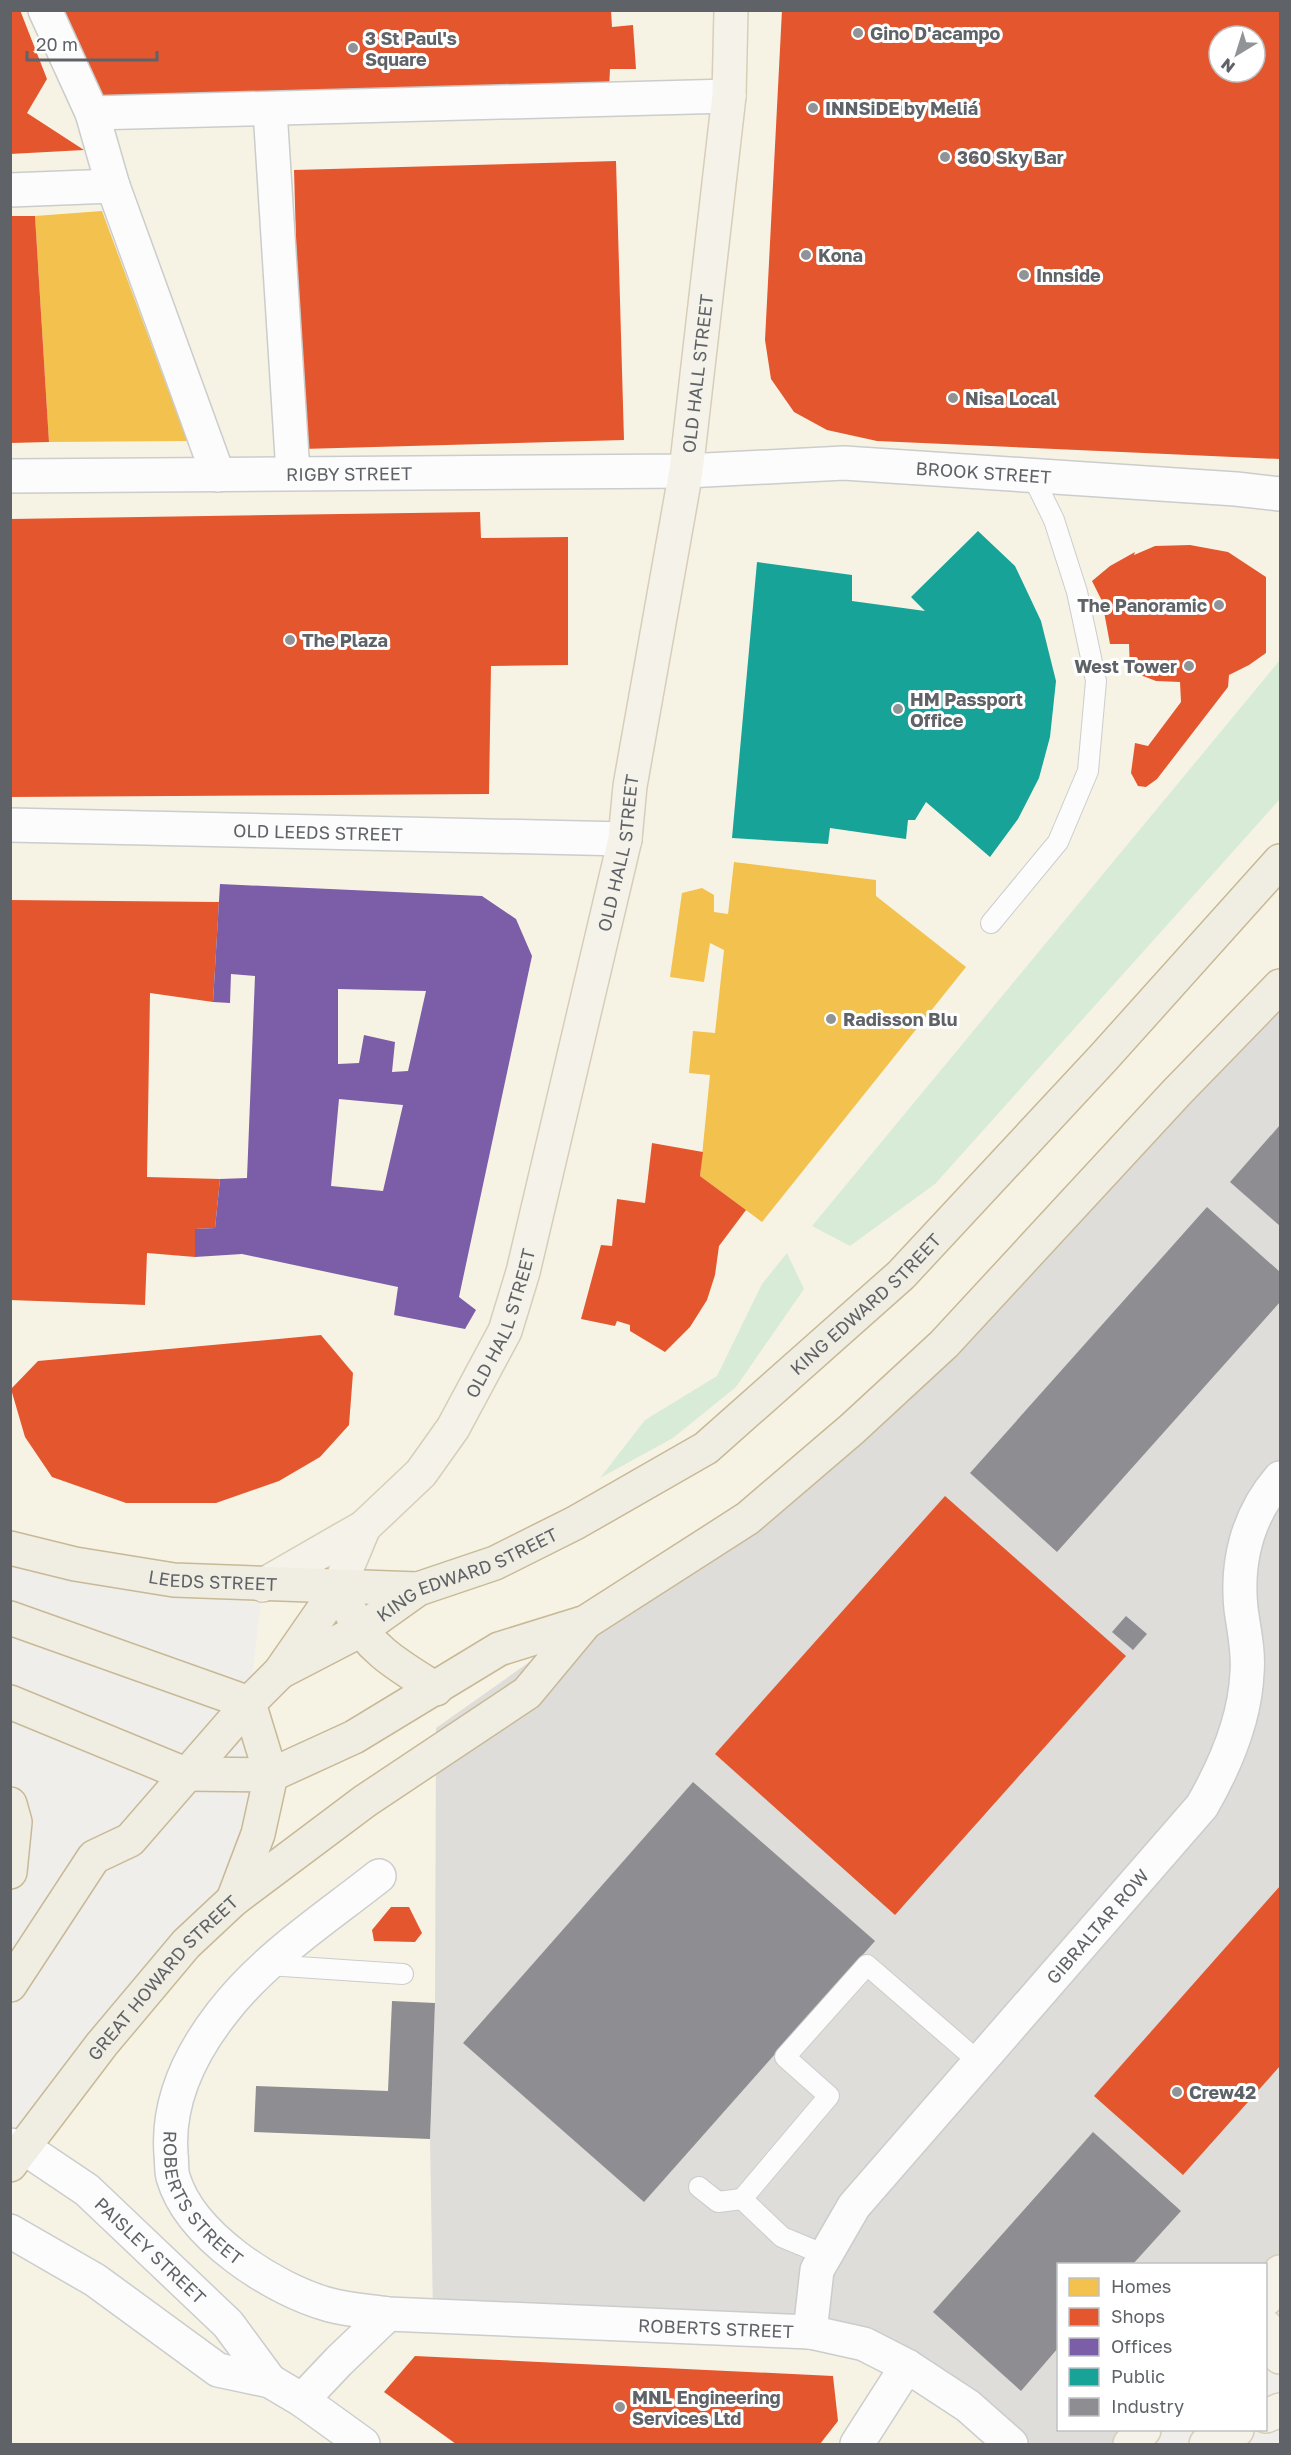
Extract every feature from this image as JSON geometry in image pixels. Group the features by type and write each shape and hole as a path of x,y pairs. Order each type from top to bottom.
{"highway":[{"name":"KING EDWARD STREET","path":"280,1672 359,1631 418,1589 495,1563 575,1523 706,1448 901,1275 1104,1057 1281,861"},
{"path":"10,1702 185,1774 271,1774 354,1737 499,1649 586,1622 748,1518 852,1429 944,1344 1177,1092 1281,986"},
{"name":"LEEDS STREET","path":"10,1548 75,1564 174,1580 418,1589"},
{"name":"KING EDWARD STREET","path":"339,1587 359,1631 390,1660 436,1689"},
{"path":"10,1985 94,1857 130,1840 185,1774 280,1672 339,1587"},
{"path":"10,1618 249,1703"},
{"path":"233,1900 365,1801 527,1693 586,1622"},
{"name":"GREAT HOWARD STREET","path":"15,2152 186,1944 233,1900 258,1834 271,1774 249,1703"},
{"path":"10,1804 15,1822 10,1872"}],"main road":[{"name":"OLD HALL STREET","path":"263,1585 364,1527 421,1473 453,1428 505,1331 523,1272 625,839 630,786 686,471 729,96 731,10"},
{"path":"339,1587 364,1527"},
{"path":"1267,2298 1275,2278 1281,2272"},
{"path":"1267,2329 1281,2357"},
{"path":"1267,2416 1281,2410"},
{"path":"1130,2445 1142,2431"},
{"path":"1206,2445 1234,2431"}],"street":[{"path":"45,10 92,113 112,186 218,475"},
{"path":"92,113 729,96"},
{"path":"270,110 293,473"},
{"path":"10,190 112,186"},
{"name":"BROOK STREET","path":"686,471 844,463 1281,494"},
{"name":"RIGBY STREET","path":"10,476 686,471"},
{"name":"OLD LEEDS STREET","path":"10,825 625,839"},
{"name":"GIBRALTAR ROW","path":"810,2332 817,2270 854,2206 1202,1806 1216,1781 1235,1734 1246,1684 1247,1652 1241,1607 1240,1569 1243,1549 1252,1521 1281,1478"},
{"name":"ROBERTS STREET","path":"380,1876 268,1965 223,2012 200,2046 181,2085 173,2105 169,2131 173,2177 190,2210 218,2241 243,2263 271,2281 302,2296 331,2306 388,2314 810,2332 864,2344 907,2366 968,2406 1011,2445"},
{"name":"PAISLEY STREET","path":"15,2152 87,2190 228,2324 270,2381"},
{"name":"PAISLEY STREET","path":"10,2231 95,2280 218,2370 270,2381 302,2400 363,2445"},
{"path":"302,2400 388,2314"},
{"path":"857,2445 907,2366"}],"lane":[{"path":"991,923 1058,842 1088,771 1096,681 1077,592 1054,520 1032,476"},
{"path":"268,1965 403,1974"},
{"path":"699,2187 717,2202 742,2199 830,2096 785,2057 867,1965 979,2062"},
{"path":"742,2199 782,2237 825,2255"}],"shaded area":[{"path":"11,11 1280,11 1280,2272 1267,2263 1057,2263 1057,2431 1130,2444 11,2444 11,2165 233,1900 271,1775 249,1703 263,1585 11,1548"},
{"path":"1280,986 1280,2272 1267,2263 1057,2263 1057,2431 1143,2431 1130,2444 1011,2444 864,2344 433,2316 430,2139 435,2003 436,1728 586,1622 748,1518"}],"green space":[{"path":"1280,660 1280,799 935,1184 850,1246 812,1226"},
{"path":"787,1253 804,1289 736,1387 673,1438 600,1478 645,1420 717,1376 762,1284"}],"building: Homes":[{"path":"102,211 187,441 49,442 35,216"},
{"path":"734,862 876,880 876,896 966,967 762,1222 700,1176 710,1075 689,1073 693,1031 715,1033 724,950 710,943 704,982 670,977 682,893 702,888 714,895 714,912 728,914"}],"building: Shops":[{"path":"10,10 20,10 47,79 27,113 84,150 10,154"},
{"name":"3 St Paul's Square","path":"56,10 611,10 612,27 633,25 636,69 610,69 609,90 93,107"},
{"name":"Innside","path":"782,10 1280,10 1280,459 877,441 827,430 794,412 771,379 765,340"},
{"path":"616,161 624,440 302,449 294,170"},
{"path":"10,216 35,216 49,442 10,443"},
{"name":"The Plaza","path":"480,512 481,538 568,537 568,665 491,666 489,794 10,797 10,519"},
{"name":"West Tower","path":"1190,545 1228,552 1266,577 1266,653 1229,675 1228,687 1157,779 1146,787 1138,786 1131,773 1135,743 1148,746 1181,702 1180,682 1156,681 1130,671 1129,644 1110,644 1102,601 1092,581 1110,566 1135,552 1134,555 1155,546"},
{"path":"10,900 219,902 213,1002 150,993 147,1177 220,1179 215,1228 195,1229 195,1257 147,1253 145,1305 10,1300"},
{"path":"652,1143 703,1152 700,1176 746,1210 719,1246 715,1275 707,1300 690,1327 665,1352 630,1331 630,1325 617,1321 615,1326 581,1319 601,1245 612,1246 617,1199 645,1203"},
{"path":"321,1335 353,1373 349,1425 320,1457 279,1481 216,1503 126,1503 52,1477 25,1437 11,1389 38,1361"},
{"path":"945,1496 1126,1656 895,1915 715,1754"},
{"path":"1280,1886 1280,2066 1183,2175 1094,2096"},
{"path":"391,1907 409,1907 422,1933 415,1942 374,1941 372,1930"},
{"name":"MNL Engineering Services Ltd","path":"415,2356 833,2376 838,2421 820,2444 456,2444 384,2392"}],"building: Offices":[{"path":"220,884 482,896 516,919 532,956 459,1297 476,1310 465,1329 394,1315 398,1287 242,1254 195,1257 195,1229 215,1228 220,1179 247,1178 255,976 231,974 230,1003 213,1002","holes":["338,989 426,991 408,1071 392,1072 395,1042 364,1035 359,1063 338,1064","339,1099 403,1105 383,1191 331,1186"]}],"building: Public":[{"name":"HM Passport Office","path":"978,531 1015,566 1041,621 1056,681 1050,737 1039,778 1018,819 990,857 926,802 915,820 908,820 906,839 830,828 828,844 732,838 757,562 852,575 852,601 925,611 911,597"}],"building: Industry":[{"path":"1280,1125 1280,1226 1230,1182"},
{"path":"1207,1207 1280,1272 1280,1302 1057,1552 970,1473"},
{"path":"1126,1616 1147,1634 1133,1650 1112,1632"},
{"path":"693,1782 875,1941 644,2202 463,2043"},
{"path":"392,2001 435,2003 430,2139 254,2132 256,2086 388,2091"},
{"path":"1093,2132 1181,2211 1134,2263 1057,2263 1057,2349 1021,2391 933,2312"}],"place":[{"name":"Gino D'acampo","path":"858,33"},
{"name":"3 St Paul's Square","path":"353,48"},
{"name":"INNSiDE by Meliá","path":"813,108"},
{"name":"360 Sky Bar","path":"945,157"},
{"name":"Kona","path":"806,255"},
{"name":"Innside","path":"1024,275"},
{"name":"Nisa Local","path":"953,398"},
{"name":"The Panoramic","path":"1219,605"},
{"name":"The Plaza","path":"290,640"},
{"name":"West Tower","path":"1189,666"},
{"name":"HM Passport Office","path":"898,709"},
{"name":"Radisson Blu","path":"831,1019"},
{"name":"Crew42","path":"1177,2092"},
{"name":"MNL Engineering Services Ltd","path":"620,2407"}]}
